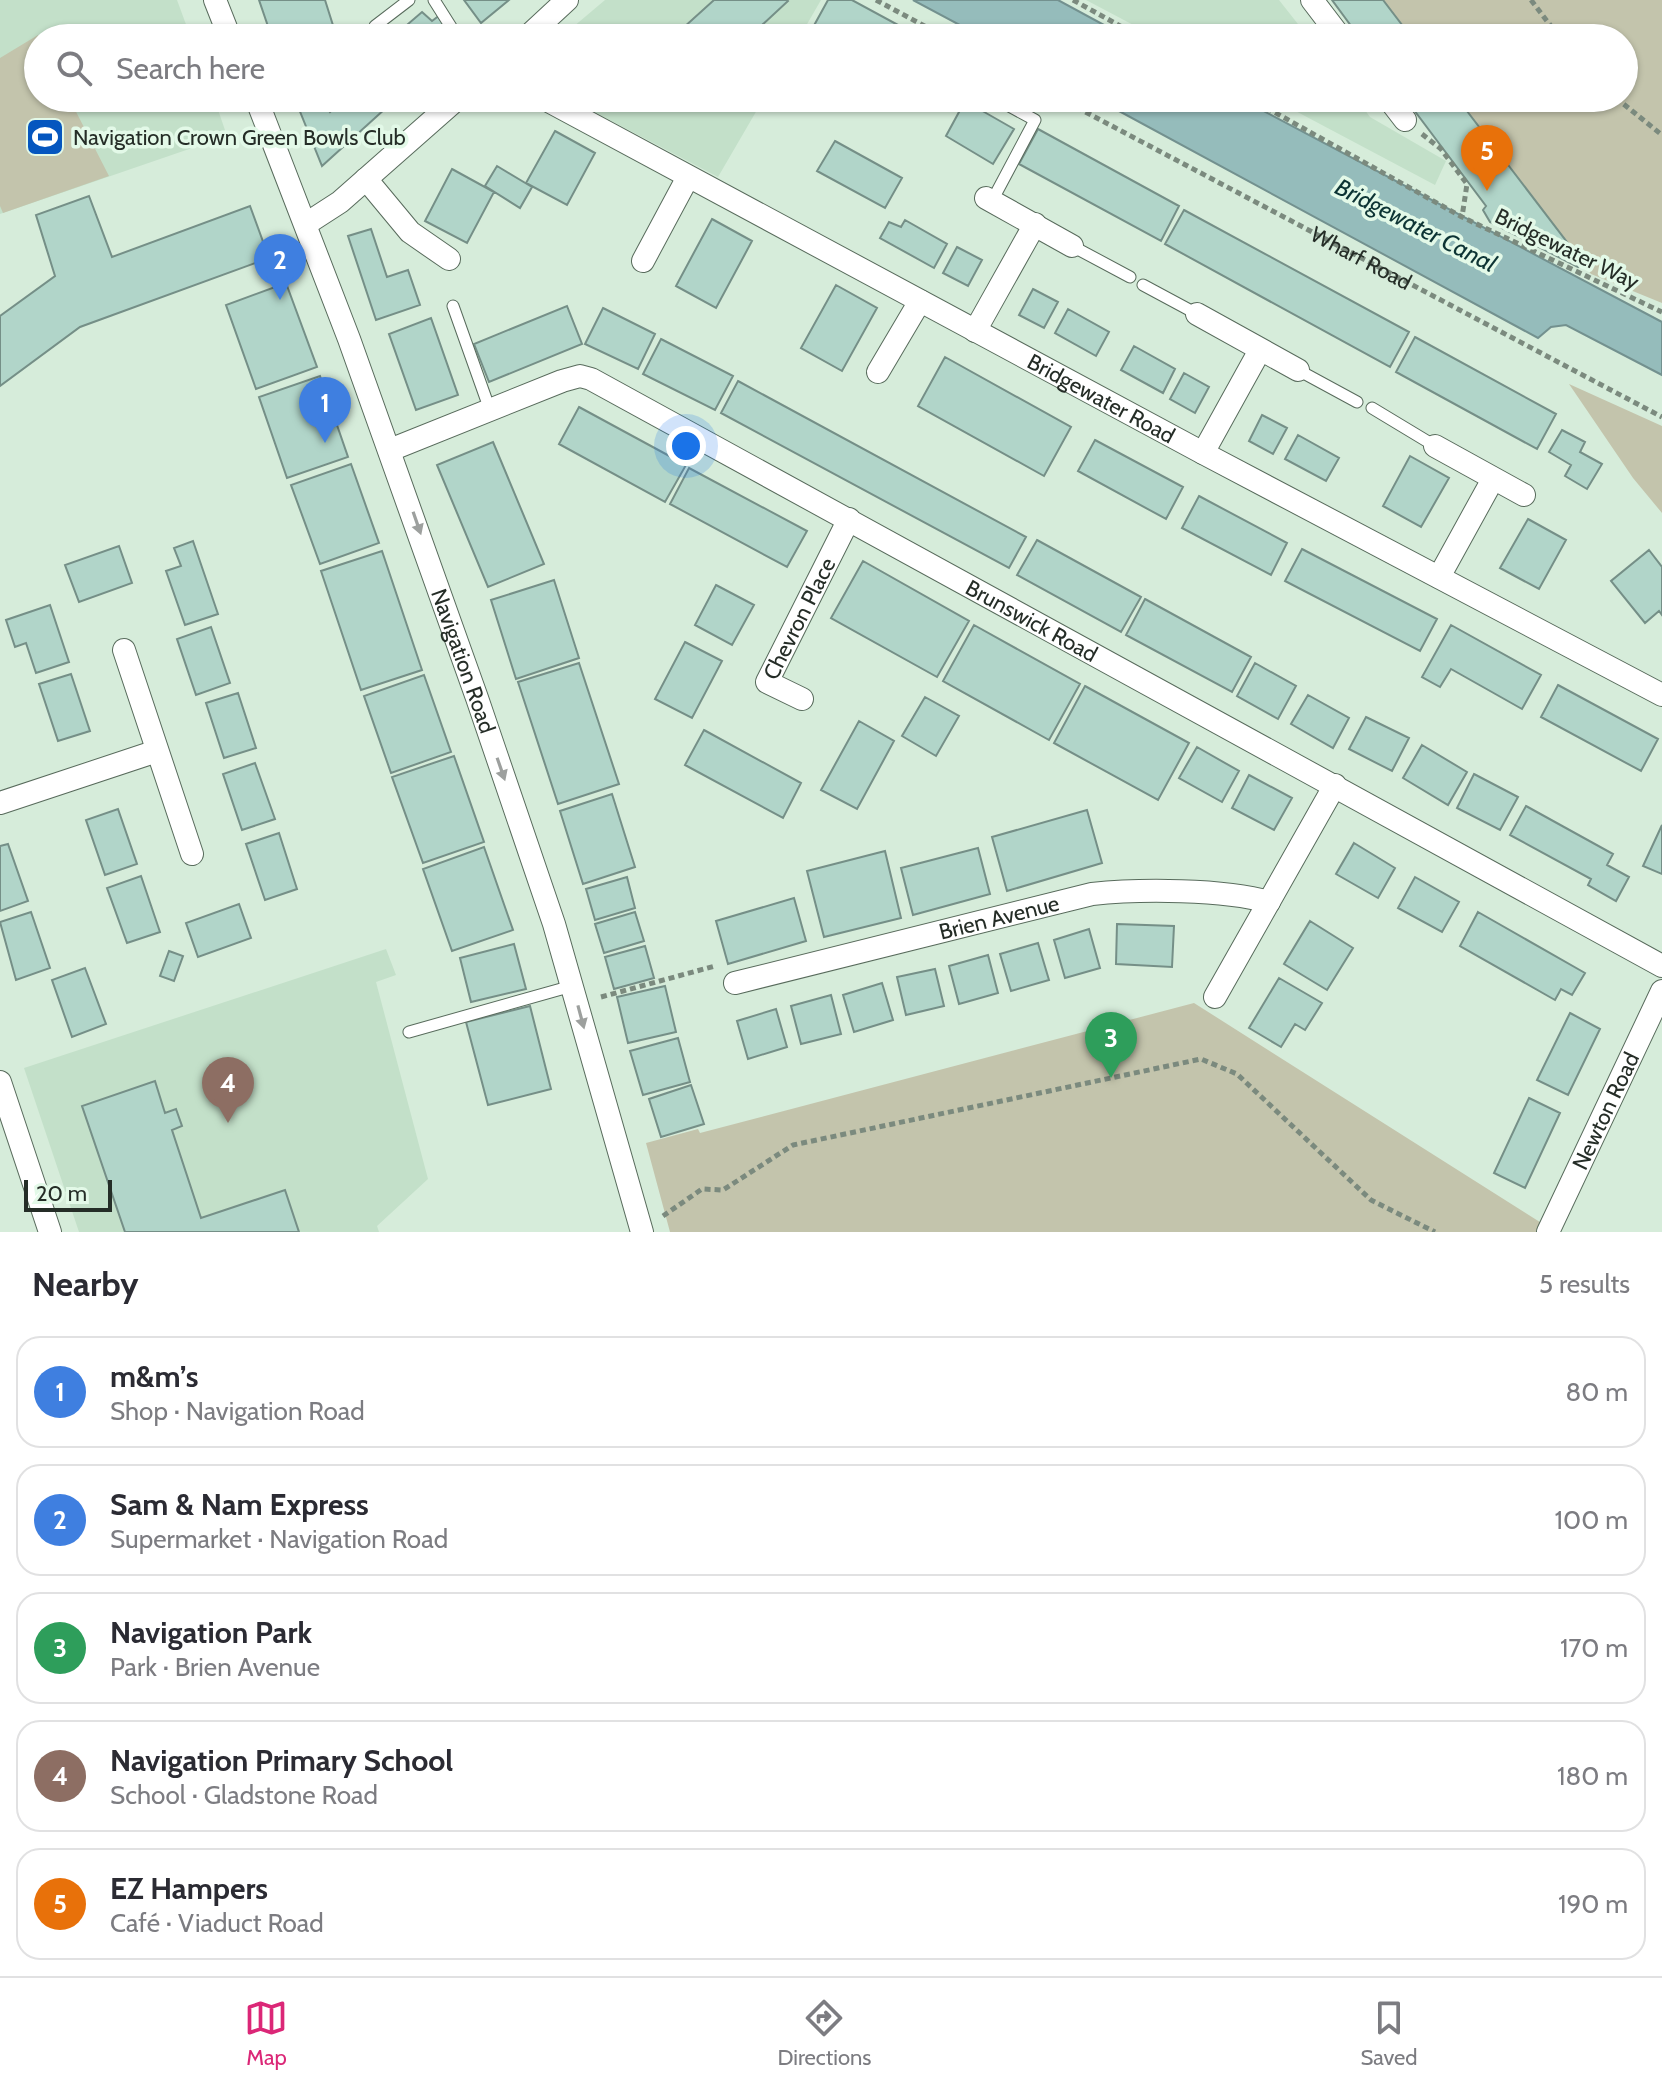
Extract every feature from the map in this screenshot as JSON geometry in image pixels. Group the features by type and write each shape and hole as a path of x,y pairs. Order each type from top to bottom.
{"street":[{"path":"215,0 224,24"},
{"path":"541,24 567,0"},
{"path":"1312,0 1330,24"},
{"name":"Navigation Road","path":"262,112 390,450 575,995 636,1230"},
{"path":"306,224 330,210 442,112"},
{"name":"Bridgewater Road","path":"569,112 1203,453 1662,695"},
{"path":"1399,112 1405,120"},
{"path":"643,261 688,177"},
{"path":"366,179 410,232 449,259"},
{"path":"989,199 1072,246"},
{"path":"975,331 1035,224"},
{"path":"878,372 920,301"},
{"path":"1197,314 1298,370"},
{"path":"1203,453 1260,350"},
{"name":"Brunswick Road","path":"390,450 562,381 584,377 849,519 1662,966"},
{"path":"1435,446 1524,495"},
{"path":"1439,577 1493,479"},
{"name":"Chevron Place","path":"802,699 767,682 849,519"},
{"path":"124,650 192,854"},
{"path":"0,803 157,751"},
{"path":"1215,997 1335,785"},
{"name":"Brien Avenue","path":"735,983 1092,894 1120,891 1246,897 1269,902"},
{"name":"Newton Road","path":"1548,1232 1662,991"},
{"path":"0,1082 50,1232"}],"lane":[{"path":"378,24 409,0"},
{"path":"434,0 449,24"},
{"path":"989,199 1035,120 1020,112"},
{"path":"1072,246 1130,277"},
{"path":"1143,285 1197,314"},
{"path":"453,306 490,410"},
{"path":"1298,370 1357,402"},
{"path":"1372,408 1435,446"},
{"path":"409,1032 575,995"}],"path":[{"path":"876,0 921,24"},
{"path":"1073,0 1117,24"},
{"path":"1531,0 1549,24"},
{"name":"Wharf Road","path":"1085,112 1662,417"},
{"name":"Bridgewater Way","path":"1274,112 1462,217 1662,312"},
{"path":"1633,112 1662,135"},
{"path":"1405,120 1441,149 1467,184 1462,217"},
{"path":"575,995 715,966 735,983"},
{"path":"636,1230 671,1212 702,1189 723,1190 793,1145 1201,1059 1237,1074 1371,1200 1435,1232"}],"shaded area":[{"path":"0,0 177,0 186,24 24,24 24,112 219,112 227,136 0,214"},
{"path":"605,0 821,0 807,24 577,24"},
{"path":"1086,0 1279,0 1298,24 1131,24"},
{"path":"1383,0 1662,0 1662,303 1591,274 1468,112 1638,112 1638,24 1401,24"},
{"name":"Navigation Crown Green Bowls Club","path":"24,43 24,112 76,112 109,176 3,213 0,206 0,58"},
{"path":"595,112 756,112 718,177"},
{"path":"1297,112 1366,112 1446,161 1435,185"},
{"path":"1569,384 1662,426 1662,513 1633,478"},
{"path":"386,949 396,975 376,982 428,1179 377,1226 379,1232 79,1232 24,1068"},
{"path":"1194,1003 1543,1224 1540,1232 670,1232 646,1143 698,1129 700,1133"}],"water":[{"path":"913,0 1058,0 1102,24 958,24"},
{"name":"Bridgewater Canal","path":"1121,112 1265,112 1662,322 1662,375 1566,325 1551,327 1538,338"}],"building":[{"path":"259,0 325,0 333,24 267,24"},
{"path":"464,0 509,0 481,23"},
{"path":"714,0 788,1 763,24 687,24"},
{"path":"828,0 852,0 896,24 815,24"},
{"path":"1332,0 1383,0 1401,24 1350,24"},
{"path":"422,12 432,21 440,15 445,24 408,24"},
{"path":"300,112 382,112 322,166"},
{"path":"959,112 984,112 1014,129 993,164 946,136"},
{"path":"1416,112 1468,112 1583,263 1578,267 1490,222 1483,210 1486,206"},
{"path":"1038,129 1179,206 1161,241 1019,164"},
{"path":"555,131 595,153 567,205 526,183"},
{"path":"835,141 902,178 885,208 817,171"},
{"path":"497,166 532,187 520,208 485,186"},
{"path":"452,169 494,192 467,243 425,221"},
{"path":"89,196 112,257 250,206 269,258 80,327 0,386 0,316 55,276 36,215"},
{"path":"1184,210 1409,332 1390,367 1165,244"},
{"path":"712,219 752,241 716,308 676,286"},
{"path":"905,220 947,244 934,268 880,238 889,222 901,227"},
{"path":"371,229 387,277 408,270 420,305 376,320 348,236"},
{"path":"957,247 982,260 968,286 943,273"},
{"path":"286,283 317,367 256,389 226,305"},
{"path":"836,285 877,308 842,371 801,348"},
{"path":"1033,289 1058,302 1044,328 1019,315"},
{"path":"567,306 582,344 489,382 474,344"},
{"path":"603,308 655,334 638,369 585,344"},
{"path":"1068,309 1109,332 1096,356 1055,333"},
{"path":"431,318 458,395 416,410 389,334"},
{"path":"1415,337 1556,414 1537,449 1396,372"},
{"path":"661,339 733,376 715,410 643,374"},
{"path":"1134,346 1175,369 1163,393 1121,370"},
{"path":"945,357 1071,427 1044,476 918,406"},
{"path":"1184,373 1209,387 1195,413 1170,399"},
{"path":"320,376 348,457 287,478 259,397"},
{"path":"738,381 1026,537 1009,568 721,413"},
{"path":"579,407 686,465 665,502 559,444"},
{"path":"1262,415 1287,428 1273,454 1249,441"},
{"path":"1562,430 1585,442 1580,452 1602,464 1587,489 1565,476 1571,465 1549,452"},
{"path":"1298,435 1339,458 1326,481 1285,459"},
{"path":"1095,440 1183,487 1166,519 1078,471"},
{"path":"493,442 544,564 488,587 437,465"},
{"path":"1410,456 1449,478 1421,527 1383,506"},
{"path":"351,464 379,543 320,564 291,485"},
{"path":"689,468 807,531 787,567 670,504"},
{"path":"1199,496 1287,543 1271,575 1182,528"},
{"path":"1528,519 1566,540 1539,589 1500,568"},
{"path":"1037,540 1141,597 1121,632 1017,575"},
{"path":"193,541 218,614 185,625 166,571 181,566 174,548"},
{"path":"119,546 132,583 79,602 65,565"},
{"path":"1302,549 1437,619 1420,651 1285,581"},
{"path":"1649,550 1662,567 1662,615 1659,611 1645,623 1611,581"},
{"path":"382,551 422,670 361,690 321,571"},
{"path":"863,561 969,621 937,677 831,618"},
{"path":"554,580 579,658 516,679 491,600"},
{"path":"716,585 754,605 732,645 695,625"},
{"path":"1145,599 1251,657 1232,692 1126,635"},
{"path":"50,605 69,662 36,673 26,643 15,647 6,620"},
{"path":"974,625 1080,684 1049,740 943,681"},
{"path":"1451,625 1541,675 1522,709 1451,669 1440,687 1422,677"},
{"path":"211,627 230,683 196,695 177,639"},
{"path":"685,642 722,661 692,718 655,699"},
{"path":"579,663 619,784 558,804 518,682"},
{"path":"1255,663 1296,686 1278,719 1237,696"},
{"path":"71,674 90,731 58,741 39,684"},
{"path":"424,675 451,752 391,773 364,696"},
{"path":"1558,685 1658,739 1641,771 1541,717"},
{"path":"1085,686 1189,743 1158,800 1054,743"},
{"path":"238,693 256,748 224,758 206,703"},
{"path":"1308,695 1349,718 1333,748 1291,724"},
{"path":"925,697 959,716 936,756 902,736"},
{"path":"1366,717 1409,738 1392,771 1349,749"},
{"path":"859,721 894,741 857,809 821,790"},
{"path":"704,730 801,783 783,818 685,765"},
{"path":"1422,745 1467,772 1448,805 1403,778"},
{"path":"1197,747 1239,771 1222,802 1179,778"},
{"path":"454,756 484,842 423,863 392,777"},
{"path":"255,763 275,819 242,830 223,774"},
{"path":"1474,774 1518,797 1500,830 1457,808"},
{"path":"1249,775 1292,798 1274,830 1232,808"},
{"path":"612,794 635,867 583,884 560,811"},
{"path":"1526,806 1613,854 1607,865 1629,877 1616,901 1588,885 1591,879 1510,835"},
{"path":"118,809 137,864 105,875 86,820"},
{"path":"1087,810 1102,863 1007,891 992,837"},
{"path":"1662,825 1662,874 1643,866"},
{"path":"279,833 297,889 265,900 246,844"},
{"path":"1354,843 1395,868 1378,898 1336,874"},
{"path":"8,844 28,901 0,911 0,846"},
{"path":"484,847 513,930 452,951 423,869"},
{"path":"978,848 990,894 913,915 901,868"},
{"path":"885,851 901,918 824,937 807,871"},
{"path":"141,876 160,932 127,943 107,888"},
{"path":"627,877 635,908 595,920 586,889"},
{"path":"1415,877 1459,902 1442,932 1398,908"},
{"path":"794,898 806,941 728,964 716,921"},
{"path":"239,904 251,938 198,957 186,923"},
{"path":"31,912 50,968 16,980 0,922"},
{"path":"635,912 644,941 604,953 595,924"},
{"path":"1478,912 1585,973 1572,995 1561,989 1555,1000 1460,946"},
{"path":"1310,921 1353,948 1327,990 1284,964"},
{"path":"1117,924 1174,926 1172,967 1116,964"},
{"path":"1089,929 1100,968 1065,978 1054,940"},
{"path":"1038,943 1049,980 1011,991 1000,954"},
{"path":"514,944 526,989 471,1002 460,958"},
{"path":"645,946 654,978 614,989 605,957"},
{"path":"169,951 183,956 174,981 160,976"},
{"path":"988,955 998,993 959,1004 949,966"},
{"path":"85,968 106,1024 72,1037 52,980"},
{"path":"935,969 944,1006 906,1015 897,977"},
{"path":"1279,978 1322,1003 1305,1030 1295,1024 1281,1047 1249,1028"},
{"path":"882,983 893,1020 854,1032 843,995"},
{"path":"665,986 676,1032 628,1043 617,997"},
{"path":"831,995 841,1034 801,1044 791,1006"},
{"path":"530,1006 551,1089 488,1105 466,1022"},
{"path":"776,1009 787,1047 748,1059 737,1021"},
{"path":"1570,1013 1600,1029 1568,1095 1537,1080"},
{"path":"678,1038 690,1082 643,1095 630,1051"},
{"path":"155,1081 165,1113 176,1109 182,1126 172,1130 201,1218 285,1190 299,1232 125,1232 82,1106"},
{"path":"691,1085 704,1124 661,1137 649,1099"},
{"path":"1529,1098 1560,1113 1525,1188 1494,1173"}],"place":[{"name":"Navigation Crown Green Bowls Club","path":"45,137"},
{"name":"EZ Hampers","path":"1487,191"},
{"name":"Sam & Nam Express","path":"280,300"},
{"name":"m&m’s","path":"325,443"},
{"name":"Navigation Park","path":"1111,1078"},
{"name":"Navigation Primary School","path":"228,1123"}]}
